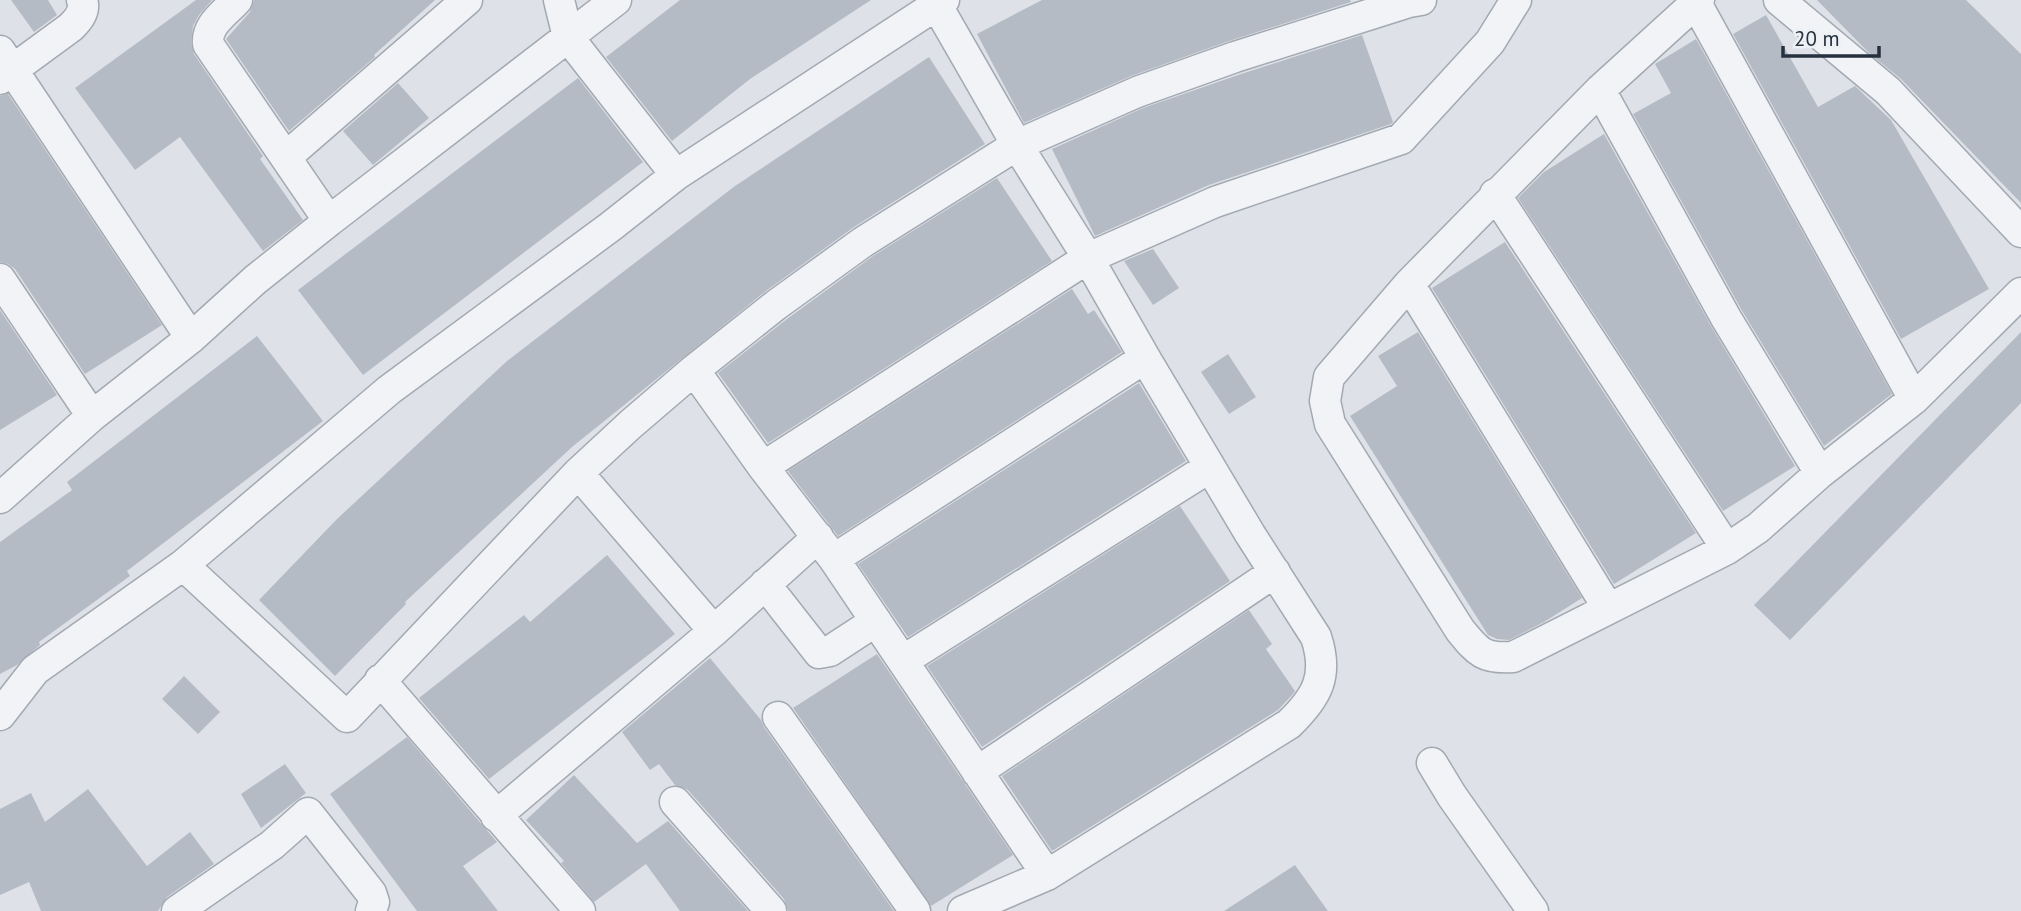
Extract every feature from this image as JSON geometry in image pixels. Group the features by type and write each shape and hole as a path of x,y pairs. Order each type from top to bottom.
{"street":[{"path":"82,0 84,5 80,17 71,27 4,67 191,338"},
{"path":"237,0 210,28 208,44 329,221"},
{"path":"286,157 467,0"},
{"path":"559,0 568,37 676,175"},
{"path":"2,493 92,416 191,338 255,280 616,0"},
{"path":"183,565 347,717 578,473 694,370 776,304 863,243 1017,145 1149,88 1235,57 1421,0"},
{"path":"763,467 1088,257 1215,202 1401,139 1490,42 1516,0"},
{"path":"1779,0 1888,91 2021,232"},
{"path":"1914,399 1697,1 1600,90 1409,284 1329,377 1325,401 1329,424 1460,630 1483,655 1513,657 1727,550 1758,528 1820,473 1914,399 2021,293"},
{"path":"0,715 35,670 183,565 389,390 676,175 940,2 1017,145 1088,257 1210,467 1316,637 1322,655 1319,687 1307,707 1289,724 1047,875 963,911"},
{"path":"1600,90 1726,318 1820,473"},
{"path":"1496,194 1727,550"},
{"path":"0,279 92,416"},
{"path":"1409,284 1608,608"},
{"path":"496,816 765,584 1145,358"},
{"path":"694,370 763,467 826,548 1047,875"},
{"path":"904,660 1210,467"},
{"path":"578,473 713,631"},
{"path":"977,772 1275,572"},
{"path":"765,584 819,653 830,652 876,621"},
{"path":"380,680 580,911"},
{"path":"778,717 915,911"},
{"path":"1432,763 1452,796 1534,911"},
{"path":"675,802 771,911"},
{"path":"177,911 271,845 308,813 371,893 374,902 371,911"}],"building":[{"path":"11,0 48,0 57,15 34,32"},
{"path":"196,0 212,0 193,26 191,44 194,54 263,156 260,159 303,220 263,251 180,137 135,170 75,88"},
{"path":"254,0 435,0 374,55 375,57 289,131 226,39 250,12"},
{"path":"680,0 871,0 750,79 672,141 606,57"},
{"path":"1042,0 1351,2 1131,76 1024,123 977,34"},
{"path":"1817,0 1966,0 2021,54 2021,203 1901,79 1869,53"},
{"path":"1766,15 1818,107 1855,86 1891,120 1989,289 1901,339 1733,34"},
{"path":"1362,35 1393,122 1391,124 1209,185 1095,236 1052,149 1143,108"},
{"path":"1696,39 1892,394 1824,446 1741,309 1633,114 1671,93 1655,64"},
{"path":"929,57 985,144 854,227 766,291 572,447 405,602 406,604 335,676 259,600 337,519 507,361 735,186"},
{"path":"578,78 643,162 363,375 298,290"},
{"path":"398,83 429,118 373,165 343,131"},
{"path":"8,94 162,325 85,374 15,269 0,262 0,96"},
{"path":"1604,134 1711,326 1795,466 1723,511 1518,198 1544,172"},
{"path":"997,178 1052,261 768,443 718,373 873,256"},
{"path":"1505,242 1696,533 1614,584 1432,288"},
{"path":"1153,249 1179,288 1153,305 1124,261"},
{"path":"1072,289 1088,314 1094,310 1122,352 838,536 788,471"},
{"path":"0,310 57,395 0,430"},
{"path":"1418,332 1582,598 1509,640 1488,635 1350,416 1397,386 1378,356"},
{"path":"2021,332 2021,403 1790,640 1754,605"},
{"path":"257,336 323,421 127,571 130,576 39,642 40,645 17,665 0,674 0,542 72,490 67,482"},
{"path":"1228,354 1256,397 1229,414 1201,372"},
{"path":"1139,383 1186,461 908,637 858,564"},
{"path":"1180,506 1230,581 982,747 927,666"},
{"path":"607,555 675,634 489,779 419,698 524,615 530,622"},
{"path":"1249,610 1272,644 1266,649 1295,691 1293,694 1278,710 1052,851 1002,776"},
{"path":"877,654 1013,855 931,906 793,708"},
{"path":"710,658 761,720 894,911 788,911 784,899 688,790 675,785 659,764 650,770 622,732"},
{"path":"184,676 220,712 198,734 162,699"},
{"path":"407,737 497,842 463,866 498,911 417,911 330,794"},
{"path":"285,764 306,793 261,828 241,794"},
{"path":"574,775 637,843 668,821 748,911 680,911 646,864 594,902 561,863 564,861 526,820"},
{"path":"88,789 147,866 190,832 214,864 167,897 158,911 41,911 29,882 0,895 0,809 31,793 45,822"},
{"path":"1295,865 1328,911 1224,911"}]}
